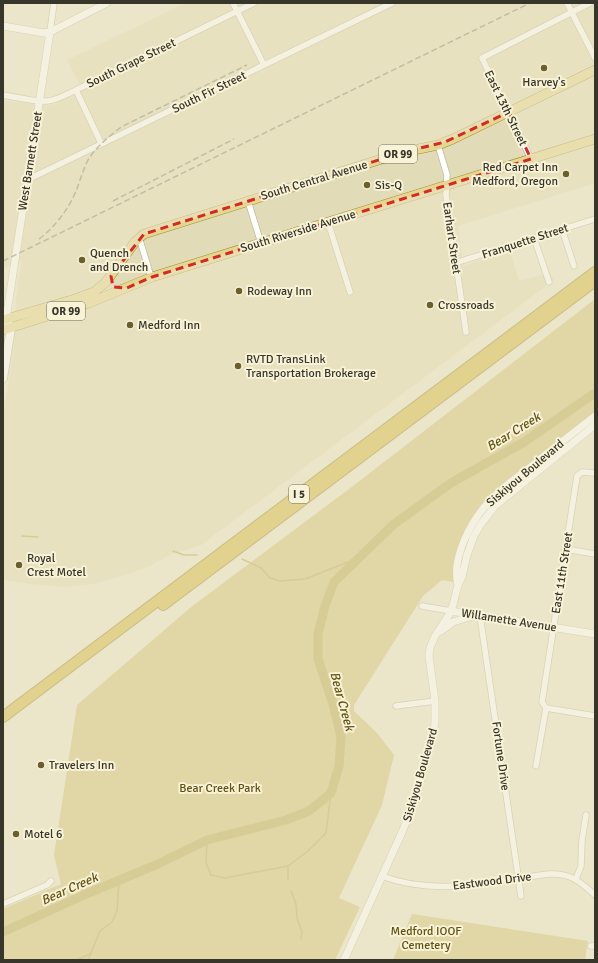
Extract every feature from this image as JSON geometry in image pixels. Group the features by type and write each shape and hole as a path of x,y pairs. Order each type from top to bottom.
{"highway":[{"name":"I 5","path":"3,717 595,272"},
{"name":"I 5","path":"3,726 595,281"}],"main road":[{"name":"South Central Avenue","path":"5,325 94,292 111,276 139,237 152,230 404,152 438,145 458,137 595,70"},
{"name":"South Riverside Avenue","path":"5,325 90,303 151,278 447,184 595,139"},
{"path":"111,276 111,286 117,289 127,288"},
{"path":"3,378 5,325"}],"street":[{"name":"West Barnett Street","path":"5,325 54,3"},
{"path":"3,26 44,33 50,32 107,3"},
{"path":"233,3 264,66"},
{"name":"South Grape Street","path":"3,95 39,101 53,100 254,3"},
{"name":"South Fir Street","path":"27,180 392,3"},
{"path":"567,3 595,58"},
{"path":"572,12 590,3"},
{"name":"East 13th Street","path":"531,159 482,58 572,12"},
{"path":"76,90 102,143"},
{"name":"Earhart Street","path":"438,145 447,175 446,195 466,332"},
{"path":"248,201 261,243"},
{"name":"Franquette Street","path":"455,263 562,229 594,221"},
{"path":"328,222 350,292"},
{"path":"562,229 574,266"},
{"path":"139,237 151,278"},
{"path":"534,238 549,282"},
{"name":"Siskiyou Boulevard","path":"458,585 455,576 462,547 471,527 483,509 502,489 595,416"},
{"name":"Siskiyou Boulevard","path":"344,960 408,820 434,734 436,717 429,656 430,648 435,636 451,611 472,541 481,524 500,501 595,425"},
{"name":"East 11th Street","path":"546,708 542,702 543,694 565,549 578,476 579,473 582,472 595,473"},
{"path":"565,549 595,554"},
{"name":"Willamette Avenue","path":"422,606 595,634"},
{"path":"435,636 453,622 478,615"},
{"name":"Fortune Drive","path":"478,615 521,896"},
{"path":"396,706 435,701"},
{"path":"536,766 546,708 595,716"},
{"path":"576,879 581,866 582,840 586,815"},
{"name":"Eastwood Drive","path":"382,876 399,882 447,887 554,874 565,874 576,879 595,895"},
{"path":"3,904 47,885 51,881"}],"highlighted area":[{"path":"509,112 531,159 152,277 127,288 113,287 111,276 144,234 404,152 445,142"}],"shaded area":[{"path":"186,3 595,3 595,183 458,226 463,266 510,251 519,281 550,273 554,280 201,545 172,554 147,567 125,575 93,584 62,587 3,580 3,419 15,340 16,298 22,260 3,269 3,100 47,106 55,104 83,90 67,60"}],"green space":[{"name":"Bear Creek Park","path":"595,299 595,414 488,500 456,564 453,582 442,580 423,596 354,705 354,711 377,733 394,755 382,805 339,898 360,907 335,960 3,960 3,909 61,884 54,855 77,705 190,608 353,486"},
{"name":"Medford IOOF Cemetery","path":"412,914 588,941 585,960 393,960"}],"waterway":[{"name":"Bear Creek","path":"3,932 84,895 158,864 207,840 286,820 309,811 331,793 339,766 341,737 333,704 318,659 318,634 325,606 334,582 394,524 451,483 524,442 595,393"},
{"path":"22,536 38,537"},
{"path":"173,551 184,555 197,555"},
{"path":"242,559 261,568 270,578 280,581 305,579 348,562 358,560"},
{"path":"288,879 288,866 308,851 326,833 331,793"},
{"path":"207,840 206,863 211,875 225,878 288,866"},
{"path":"88,960 100,931 112,922 117,911 119,881"},
{"path":"291,891 296,904 297,918 302,932 301,939"},
{"path":"76,960 90,954"}],"railway":[{"path":"3,261 530,3"},
{"path":"39,239 56,224 65,211 73,198 88,160 95,150 109,137 123,126 247,65"},
{"path":"113,201 234,139"}],"place":[{"name":"Harvey's","path":"544,68"},
{"name":"Red Carpet Inn Medford, Oregon","path":"566,174"},
{"name":"Sis-Q","path":"367,185"},
{"name":"Quench and Drench","path":"82,260"},
{"name":"Rodeway Inn","path":"239,291"},
{"name":"Crossroads","path":"430,305"},
{"name":"Medford Inn","path":"130,325"},
{"name":"RVTD TransLink Transportation Brokerage","path":"238,366"},
{"name":"Royal Crest Motel","path":"19,565"},
{"name":"Travelers Inn","path":"41,765"},
{"name":"Motel 6","path":"16,834"}]}
